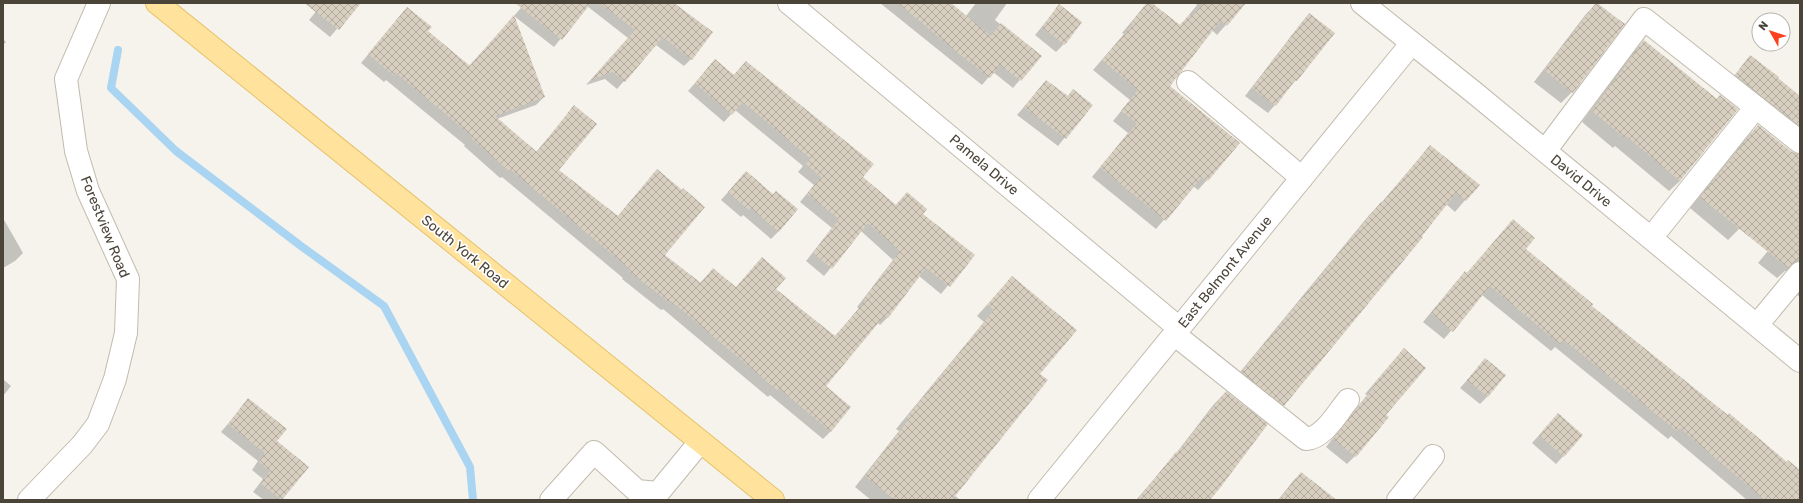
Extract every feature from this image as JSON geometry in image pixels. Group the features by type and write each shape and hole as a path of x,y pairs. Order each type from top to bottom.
{"main road":[{"name":"South York Road","path":"157,3 773,500"}],"street":[{"name":"Forestview Road","path":"29,500 82,445 98,424 115,379 126,333 128,279 88,191 76,151 66,79 99,3"},
{"name":"Pamela Drive","path":"789,3 1306,439 1312,439 1320,434 1348,400"},
{"name":"David Drive","path":"1362,3 1800,360"},
{"path":"1545,151 1644,19 1800,142"},
{"name":"East Belmont Avenue","path":"1039,500 1411,44"},
{"path":"1188,82 1302,178"},
{"path":"1651,238 1756,107"},
{"path":"1757,325 1800,273"},
{"path":"551,500 594,452 633,495 658,493 700,442"},
{"path":"1398,500 1434,456"}],"building":[{"path":"304,3 361,3 339,30"},
{"path":"515,3 591,3 562,40"},
{"path":"600,3 674,3 713,32 692,60 663,37 625,82 613,72 591,80 635,30"},
{"path":"898,3 951,3 991,36 1001,23 1042,56 1021,81 1000,65 990,78"},
{"path":"1147,3 1152,3 1180,25 1190,14 1193,16 1202,5 1200,3 1246,3 1227,26 1221,20 1170,86 1240,143 1208,181 1202,177 1166,221 1100,167 1137,123 1121,111 1138,90 1102,60 1133,24 1131,23"},
{"path":"1596,3 1625,24 1573,93 1544,70"},
{"path":"1059,4 1082,22 1065,45 1042,27"},
{"path":"407,7 432,27 428,31 470,66 514,15 545,97 495,116 537,152 574,105 597,124 559,170 618,216 657,169 682,190 683,188 705,207 665,255 701,283 713,268 736,287 762,257 786,278 776,289 835,336 866,300 864,299 900,251 868,223 832,269 813,253 839,219 807,194 821,177 806,164 810,158 743,102 732,115 695,83 715,59 734,75 746,61 874,164 863,177 896,205 907,192 927,209 923,214 975,255 950,287 926,268 888,318 885,315 826,386 851,407 831,432 779,388 777,390 671,301 670,303 629,271 630,269 510,169 509,171 471,138 472,136 395,72 393,75 368,54"},
{"path":"1309,13 1335,33 1297,81 1295,80 1276,106 1252,88"},
{"path":"1644,40 1717,99 1720,95 1738,109 1680,181 1626,136 1625,138 1592,111"},
{"path":"1750,55 1779,77 1778,78 1800,96 1800,126 1735,75"},
{"path":"1046,80 1068,96 1073,89 1093,105 1066,139 1024,107"},
{"path":"1758,125 1792,152 1800,154 1800,257 1788,268 1700,197"},
{"path":"1430,145 1480,185 1466,201 1456,193 1422,236 1423,237 1284,406 1241,372"},
{"path":"746,171 773,194 776,191 798,209 779,232 751,208 749,210 728,192"},
{"path":"1513,219 1535,238 1526,249 1593,304 1592,306 1728,415 1729,413 1787,462 1788,460 1800,470 1800,500 1765,500 1680,428 1677,431 1564,340 1560,344 1490,286 1453,332 1431,313 1465,271 1467,273"},
{"path":"1012,276 1077,330 1040,374 1048,380 952,500 895,500 865,476 909,419 907,417 994,310 987,305"},
{"path":"1404,348 1426,368 1386,415 1389,417 1356,457 1333,439 1374,387 1372,386"},
{"path":"1485,358 1506,375 1488,397 1467,380"},
{"path":"1226,391 1268,424 1220,488 1210,500 1137,500 1176,452 1177,453"},
{"path":"248,398 287,429 277,441 309,467 282,500 260,483 270,471 259,462 265,453 228,424"},
{"path":"1558,413 1583,435 1564,457 1539,435"},
{"path":"1301,472 1337,500 1279,500"}],"waterway":[{"path":"118,50 111,88 176,151 301,246 384,306 470,467 473,500"}]}
